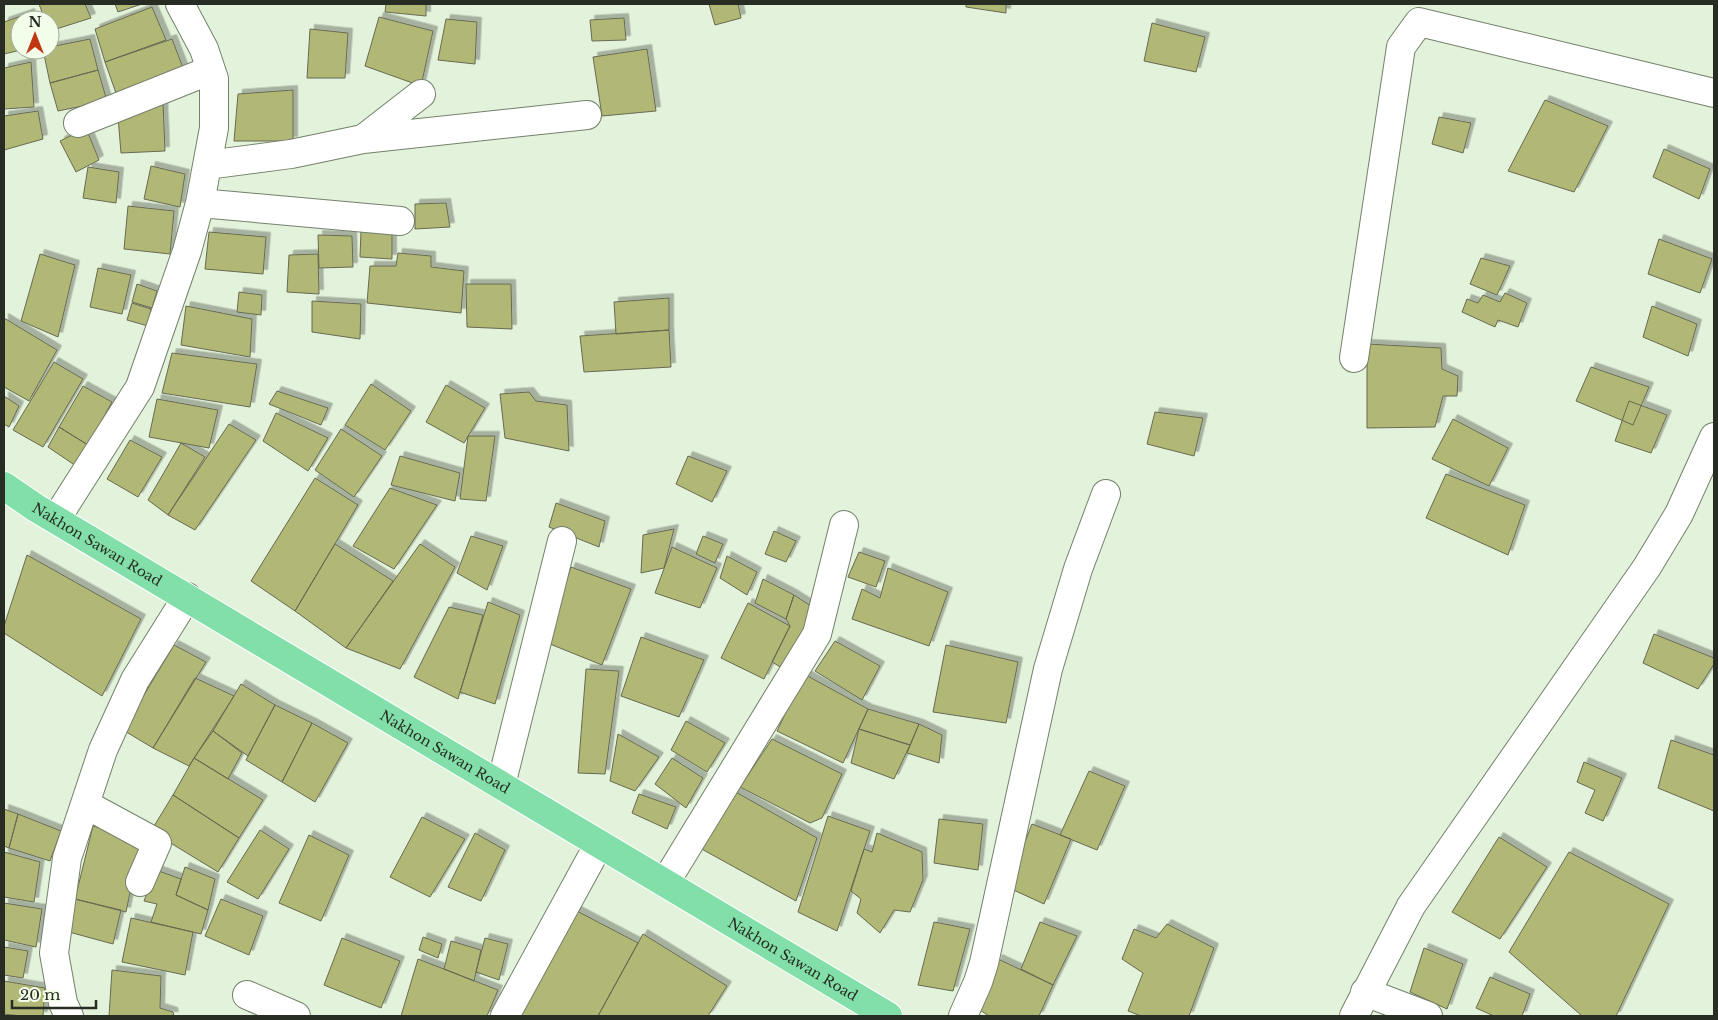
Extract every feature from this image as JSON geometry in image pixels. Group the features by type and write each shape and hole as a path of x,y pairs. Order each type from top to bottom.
{"main road":[{"name":"Nakhon Sawan Road","path":"4,486 56,520 888,1016"}],"street":[{"path":"56,520 140,387 187,251 200,203 214,128 214,79 204,49 180,4"},
{"path":"1354,358 1401,47 1419,22 1714,93"},
{"path":"78,123 211,70"},
{"path":"363,139 421,94"},
{"path":"207,165 291,154 363,139 587,115"},
{"path":"200,203 400,221"},
{"path":"1428,1016 1360,1004 1411,906 1661,544 1679,514 1714,437"},
{"path":"963,1016 984,964 1003,869 1048,669 1078,569 1106,494"},
{"path":"665,883 817,634 844,525"},
{"path":"501,785 562,541"},
{"path":"69,1016 63,1003 54,953 67,858 104,750 135,680 187,597"},
{"path":"85,804 157,843 140,882"},
{"path":"505,1016 599,844"},
{"path":"247,995 296,1016"}],"building":[{"path":"39,4 85,4 91,18 60,28 60,10 41,10"},
{"path":"115,4 142,4 118,12"},
{"path":"386,4 426,4 426,16 385,12"},
{"path":"709,4 738,4 741,18 715,25"},
{"path":"966,4 1006,4 1006,13 966,7"},
{"path":"152,7 166,40 105,62 95,29"},
{"path":"379,17 433,31 421,86 365,66"},
{"path":"624,18 626,40 592,41 590,20"},
{"path":"446,19 477,22 475,64 438,60"},
{"path":"10,20 10,53 4,54 4,22"},
{"path":"1152,23 1205,37 1196,72 1144,61"},
{"path":"310,29 348,33 345,78 307,78"},
{"path":"90,39 98,70 50,83 45,60 60,60 60,45"},
{"path":"172,39 185,73 116,93 105,62"},
{"path":"647,49 656,111 602,116 593,57"},
{"path":"31,62 34,107 4,109 4,68"},
{"path":"98,70 107,101 58,111 50,83"},
{"path":"293,90 293,141 234,141 238,94"},
{"path":"1545,100 1608,126 1574,192 1508,171"},
{"path":"163,102 165,151 121,153 118,117"},
{"path":"38,111 43,139 4,150 4,116"},
{"path":"1439,117 1471,123 1463,153 1432,144"},
{"path":"86,128 99,160 76,172 60,141"},
{"path":"1664,149 1710,169 1699,199 1653,177"},
{"path":"151,166 185,174 180,207 144,199"},
{"path":"88,167 119,172 116,203 83,198"},
{"path":"446,203 450,227 415,229 415,204"},
{"path":"128,206 174,211 170,254 124,249"},
{"path":"361,231 392,232 392,259 360,257"},
{"path":"209,232 266,237 263,274 205,269"},
{"path":"318,235 352,236 353,267 319,268"},
{"path":"1659,239 1712,259 1700,293 1648,274"},
{"path":"398,253 431,256 431,267 464,271 461,313 367,303 370,266 396,266"},
{"path":"40,254 75,265 58,337 21,321"},
{"path":"318,254 319,294 287,292 289,255"},
{"path":"1481,258 1510,266 1497,295 1470,284"},
{"path":"98,268 131,275 122,314 90,307"},
{"path":"137,284 157,291 152,308 132,302"},
{"path":"466,284 511,284 512,329 467,327"},
{"path":"239,292 262,295 261,315 237,312"},
{"path":"1505,293 1527,303 1518,327 1498,320 1495,327 1462,312 1467,299 1478,303 1483,295 1500,302"},
{"path":"669,298 669,330 616,334 614,302"},
{"path":"312,301 361,304 360,339 312,332"},
{"path":"132,303 151,309 148,326 127,320"},
{"path":"186,306 252,319 250,357 181,345"},
{"path":"1652,306 1697,324 1688,356 1643,337"},
{"path":"4,318 57,350 29,401 4,387"},
{"path":"669,330 671,367 584,372 580,336"},
{"path":"1367,344 1441,348 1442,369 1458,376 1457,396 1443,396 1435,427 1367,428"},
{"path":"172,353 257,364 250,407 162,393"},
{"path":"54,362 83,379 43,447 13,430"},
{"path":"1591,367 1649,387 1633,425 1576,401"},
{"path":"371,384 411,411 385,450 345,425"},
{"path":"446,385 485,408 464,443 426,422"},
{"path":"83,386 112,402 88,445 59,427"},
{"path":"277,391 328,408 321,425 269,404"},
{"path":"529,392 536,401 567,405 569,451 505,438 500,394"},
{"path":"4,396 19,406 9,427 4,424"},
{"path":"157,399 218,410 209,448 149,437"},
{"path":"1629,401 1667,415 1651,453 1615,441"},
{"path":"1155,412 1203,418 1194,456 1147,444"},
{"path":"276,413 328,438 308,471 263,441"},
{"path":"1453,419 1508,448 1489,486 1432,459"},
{"path":"229,424 256,440 195,530 168,515"},
{"path":"59,427 88,445 76,466 48,447"},
{"path":"341,429 382,456 354,497 315,470"},
{"path":"468,436 495,436 486,501 460,499"},
{"path":"130,440 162,457 138,497 107,479"},
{"path":"181,443 205,457 168,515 148,500"},
{"path":"400,456 460,473 455,501 391,485"},
{"path":"688,456 727,471 712,502 676,484"},
{"path":"1446,474 1525,505 1508,555 1426,518"},
{"path":"315,478 358,505 295,611 251,581"},
{"path":"390,488 437,505 394,569 353,546"},
{"path":"556,503 605,521 599,547 549,527"},
{"path":"674,529 664,568 641,573 643,535"},
{"path":"774,531 796,541 786,562 765,554"},
{"path":"471,536 503,546 487,590 457,573"},
{"path":"703,536 723,544 715,563 696,554"},
{"path":"335,544 393,581 346,648 295,611"},
{"path":"420,544 455,567 400,669 346,648"},
{"path":"672,547 717,568 700,608 655,593"},
{"path":"859,552 885,561 876,587 848,577"},
{"path":"27,555 141,619 102,696 4,633 4,626"},
{"path":"727,556 757,572 747,595 720,578"},
{"path":"571,567 631,589 602,665 545,642"},
{"path":"888,568 948,592 929,646 852,619 862,589 880,598"},
{"path":"763,579 794,595 786,619 755,603"},
{"path":"794,595 817,610 787,671 772,662 790,626 786,619"},
{"path":"488,602 520,615 495,704 460,692"},
{"path":"748,603 790,626 764,679 721,658"},
{"path":"449,607 483,615 458,699 414,677"},
{"path":"1654,634 1714,658 1714,664 1698,689 1643,663"},
{"path":"641,637 704,660 679,717 621,696"},
{"path":"835,641 880,666 862,700 815,671"},
{"path":"174,645 206,662 153,748 123,730"},
{"path":"946,645 1018,662 1006,723 933,712"},
{"path":"586,669 619,671 605,774 578,773"},
{"path":"804,674 868,709 843,763 777,731"},
{"path":"195,678 234,696 189,766 153,748"},
{"path":"241,684 275,705 248,756 213,731"},
{"path":"275,705 312,723 282,782 246,760"},
{"path":"868,709 919,724 910,745 859,729"},
{"path":"686,721 725,743 707,772 671,750"},
{"path":"312,723 348,743 315,802 282,782"},
{"path":"919,724 942,735 939,763 907,753"},
{"path":"859,729 910,745 894,779 851,763"},
{"path":"213,731 242,753 228,779 194,758"},
{"path":"618,734 659,757 635,791 610,781"},
{"path":"772,739 842,774 822,818 810,823 740,787"},
{"path":"1671,740 1714,755 1714,811 1658,788"},
{"path":"194,758 263,800 239,838 173,795"},
{"path":"672,758 703,778 686,808 655,784"},
{"path":"1584,762 1622,778 1603,821 1585,813 1595,790 1577,782"},
{"path":"1089,771 1125,786 1097,850 1060,835"},
{"path":"734,791 817,838 796,901 698,847"},
{"path":"639,794 676,807 667,829 632,813"},
{"path":"173,795 239,838 218,872 151,831"},
{"path":"4,809 18,814 9,848 4,846"},
{"path":"18,814 61,831 50,861 9,848"},
{"path":"828,816 870,831 837,931 798,912"},
{"path":"422,817 465,839 430,897 390,877"},
{"path":"939,819 983,824 978,870 934,863"},
{"path":"1032,824 1071,839 1044,904 1007,887"},
{"path":"93,826 141,839 126,912 75,899"},
{"path":"260,830 289,849 258,899 227,882"},
{"path":"475,833 505,850 481,901 448,887"},
{"path":"877,833 922,852 923,880 910,912 894,910 880,933 857,913 861,899 851,891 864,849 872,852"},
{"path":"309,835 349,855 321,921 279,903"},
{"path":"1499,837 1547,867 1500,939 1452,912"},
{"path":"4,852 40,862 34,902 4,897"},
{"path":"1569,852 1669,904 1616,1016 1582,1016 1509,952"},
{"path":"185,867 215,879 208,910 176,895"},
{"path":"156,870 181,879 176,895 208,910 201,934 151,922 157,904 144,901"},
{"path":"75,899 121,910 113,944 69,932"},
{"path":"221,899 263,916 249,955 205,936"},
{"path":"4,903 42,909 36,947 4,940"},
{"path":"575,910 638,943 598,1016 519,1016"},
{"path":"131,918 193,932 185,975 122,962"},
{"path":"934,922 970,929 953,991 918,985"},
{"path":"1040,922 1077,936 1053,985 1021,969"},
{"path":"1167,924 1214,948 1189,1016 1141,1016 1128,1011 1143,973 1122,959 1134,929 1156,938"},
{"path":"643,934 727,986 708,1016 598,1016"},
{"path":"423,937 442,944 438,958 419,950"},
{"path":"342,938 400,961 381,1008 324,985"},
{"path":"485,938 508,944 499,980 476,972"},
{"path":"451,941 481,950 474,981 444,969"},
{"path":"4,947 28,951 23,978 4,975"},
{"path":"1424,948 1463,964 1447,1009 1410,992"},
{"path":"418,959 498,990 487,1016 401,1016"},
{"path":"998,959 1053,985 1039,1016 989,1016 980,1010"},
{"path":"112,970 161,976 160,1008 173,1012 174,1016 109,1016"},
{"path":"1490,977 1530,994 1522,1016 1494,1016 1476,1008"},
{"path":"4,981 45,988 43,1016 4,1014"}]}
